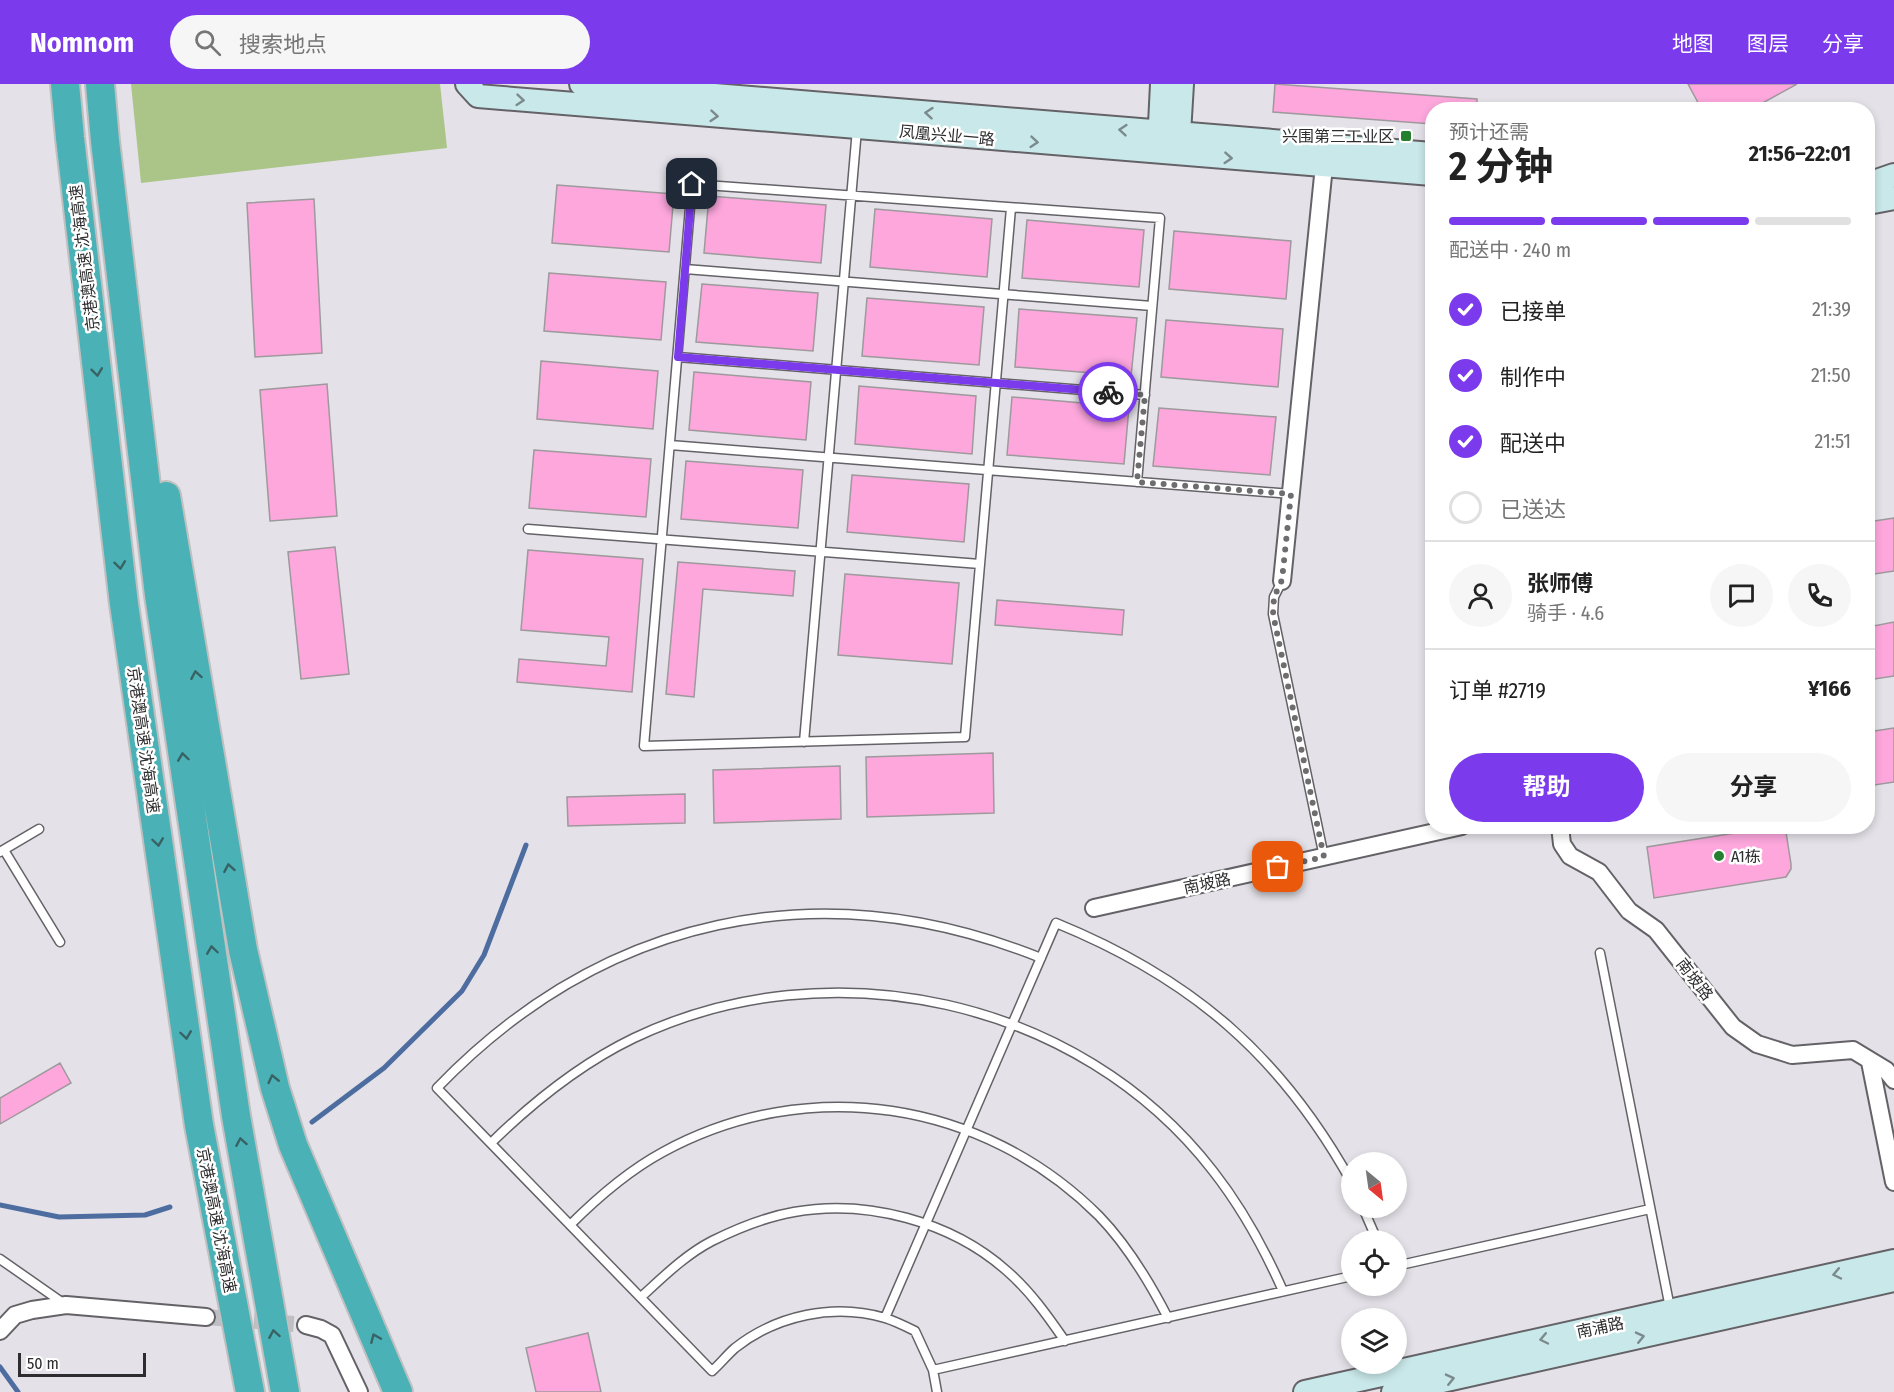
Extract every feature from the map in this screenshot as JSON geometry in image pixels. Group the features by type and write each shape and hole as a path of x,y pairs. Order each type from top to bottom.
{"highway":[{"path":"45,84 58,181 92,324"},
{"name":"京港澳高速 沈海高速","path":"65,84 124,604 199,1125 250,1392"},
{"path":"100,84 159,594 236,1116 285,1392"},
{"path":"105,141 241,939 275,1088 293,1145 399,1392"}],"street":[{"name":"凤凰兴业一路","path":"467,84 478,96 857,128 1169,143"},
{"name":"凤凰兴业一路","path":"581,84 1169,143 1325,156 1425,173"},
{"path":"1162,84 1169,143"},
{"path":"1169,143 1182,84"},
{"name":"凤凰兴业一路","path":"1325,156 1425,154"},
{"path":"1282,580 1325,156"},
{"path":"1875,182 1894,175"},
{"path":"1875,202 1894,198"},
{"name":"南坡路","path":"1094,908 1426,834"},
{"name":"南坡路","path":"1561,834 1562,844 1570,856 1599,872 1629,911 1656,930 1733,1027 1757,1044 1792,1055 1852,1050 1886,1070 1894,1080"},
{"path":"1870,1062 1894,1182"},
{"name":"南浦路","path":"1305,1392 1894,1261"},
{"name":"南浦路","path":"1401,1391 1894,1280"},
{"path":"0,1331 15,1315 66,1305 206,1317"},
{"path":"306,1325 332,1335 359,1392"}],"lane":[{"path":"804,742 857,128"},
{"path":"1011,208 965,737 644,746 692,184 1160,218 1137,482"},
{"path":"685,269 1152,306"},
{"path":"678,357 1145,395"},
{"path":"670,445 1291,494"},
{"path":"528,529 980,564"},
{"path":"1282,580 1274,597 1273,614 1324,857"},
{"path":"39,829 2,851 60,942"},
{"path":"937,1392 933,1370 915,1330 885,1318 853,1312 822,1312 790,1319 761,1331 735,1349 712,1371 437,1088 490,1037 549,994 614,959 666,940 719,925 754,919 819,914 864,914 901,918 964,931 1007,944 1041,958"},
{"path":"885,1318 1056,923 1131,957 1200,1002 1232,1029 1262,1057 1289,1088 1314,1121 1341,1165"},
{"path":"1600,953 1670,1311"},
{"path":"490,1143 543,1095 602,1055 667,1024 735,1004 805,993 876,993 946,1004 1012,1024 1068,1049 1137,1095 1189,1143 1212,1169 1246,1218 1269,1259 1283,1291"},
{"path":"570,1225 598,1197 629,1173 662,1152 698,1135 764,1114 812,1107 852,1106 891,1110 967,1129 1004,1146 1038,1166 1071,1190 1126,1248 1149,1282 1168,1318"},
{"path":"641,1298 673,1267 710,1242 751,1223 783,1215 838,1209 883,1212 926,1224 968,1243 1006,1270 1039,1303 1065,1341"},
{"path":"1407,1264 1650,1209"},
{"path":"0,1259 66,1305"},
{"path":"933,1370 1341,1278"}],"green space":[{"path":"131,84 440,84 447,148 141,183"}],"building":[{"path":"1275,84 1477,99 1477,102 1425,102 1425,123 1273,112"},
{"path":"1688,84 1797,84 1764,102 1698,102"},
{"path":"557,185 674,194 669,252 552,243"},
{"path":"709,196 826,205 821,263 704,253"},
{"path":"314,199 322,353 255,357 247,203"},
{"path":"875,209 992,219 987,277 870,267"},
{"path":"1027,220 1144,230 1139,287 1022,278"},
{"path":"1174,231 1291,241 1286,299 1169,289"},
{"path":"549,273 666,282 661,340 544,331"},
{"path":"702,284 818,293 813,351 696,342"},
{"path":"867,298 984,307 979,365 862,356"},
{"path":"1019,309 1137,318 1131,376 1015,367"},
{"path":"1166,320 1283,329 1278,387 1161,377"},
{"path":"541,361 658,371 653,429 537,419"},
{"path":"694,372 811,382 806,440 689,430"},
{"path":"327,384 337,516 270,521 260,390"},
{"path":"859,386 976,396 972,454 855,444"},
{"path":"1012,397 1129,407 1124,464 1007,455"},
{"path":"1159,408 1276,417 1270,475 1153,466"},
{"path":"534,450 651,459 646,517 529,508"},
{"path":"686,461 803,470 798,528 681,519"},
{"path":"852,475 969,484 964,542 847,532"},
{"path":"1894,518 1894,571 1875,574 1875,521"},
{"path":"335,547 349,674 301,679 288,552"},
{"path":"528,550 643,559 632,692 517,682 519,659 606,666 609,637 521,630"},
{"path":"678,562 795,571 793,596 703,589 694,697 666,694"},
{"path":"845,574 959,583 952,664 838,655"},
{"path":"997,600 1124,610 1122,635 995,625"},
{"path":"1894,622 1894,676 1875,679 1875,626"},
{"path":"1894,728 1894,782 1875,785 1875,731"},
{"path":"993,753 994,813 867,817 866,757"},
{"path":"840,766 841,819 714,823 713,770"},
{"path":"685,794 685,823 568,826 567,797"},
{"name":"A1栋","path":"1729,834 1786,834 1791,869 1786,877 1654,898 1647,847"},
{"path":"60,1063 71,1083 0,1124 0,1098"},
{"path":"588,1333 601,1392 536,1392 526,1348"}],"waterway":[{"path":"312,1122 384,1068 462,991 484,955 526,845"},
{"path":"0,1205 59,1217 145,1215 170,1207"},
{"path":"0,1367 18,1392"}],"tunnel":[{"path":"206,1317 306,1325"}],"way so far":[{"path":"1108,392 1145,395 1137,482 1291,494 1282,580 1274,597 1273,614 1324,857 1278,867"}],"place":[{"name":"兴围第三工业区","path":"1406,136"},
{"name":"A1栋","path":"1719,856"}],"route":[{"path":"692,184 678,357 1108,392"}]}
